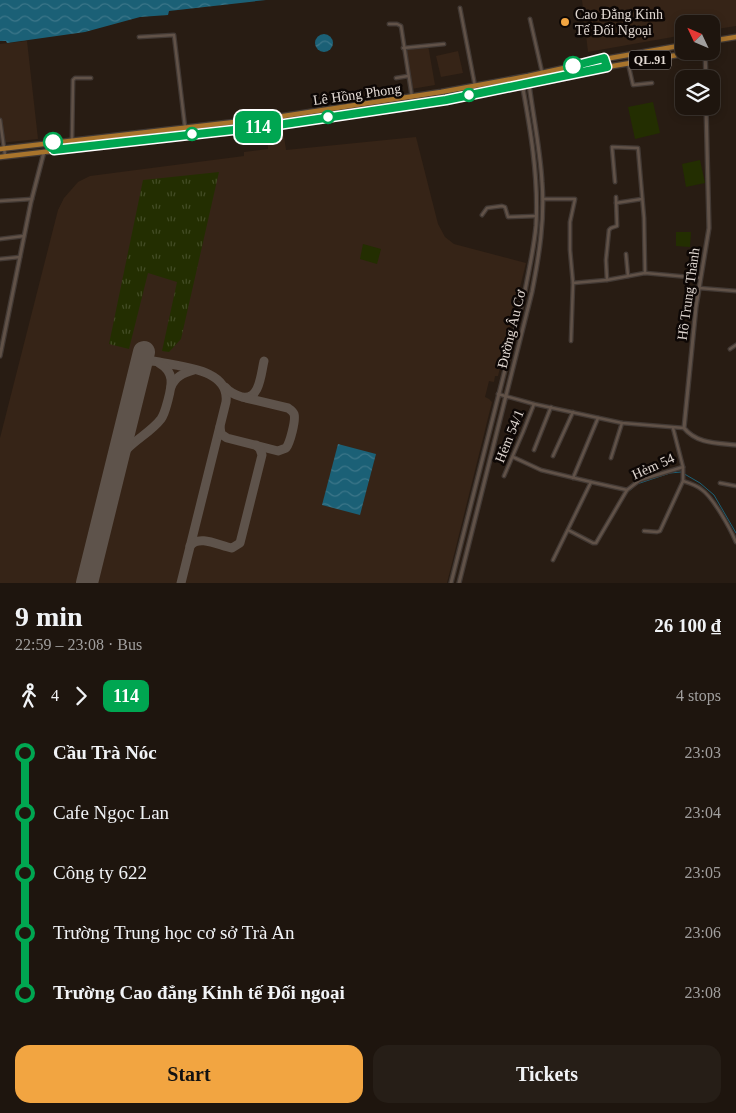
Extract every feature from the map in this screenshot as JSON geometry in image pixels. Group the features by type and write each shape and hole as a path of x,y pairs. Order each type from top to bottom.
{"highway":[{"path":"720,40 736,37"},
{"name":"Lê Hồng Phong","path":"2,149 276,117 412,97 528,76 604,58 675,46"},
{"name":"Lê Hồng Phong","path":"2,157 278,125 446,100 607,67 675,56"},
{"path":"604,58 607,67"},
{"path":"53,142 54,150"}],"street":[{"path":"460,8 475,86"},
{"path":"530,19 542,72"},
{"path":"389,24 400,24 412,97"},
{"path":"139,37 174,35 185,127"},
{"path":"403,48 444,44"},
{"path":"628,63 633,85 652,83"},
{"path":"396,78 408,76"},
{"name":"Đường Âu Cơ","path":"459,583 529,304 540,247 543,199 542,172 528,76"},
{"name":"Đường Âu Cơ","path":"451,583 522,303 534,244 536,216 535,172 521,77"},
{"path":"72,140 73,80 75,78 91,78"},
{"name":"Hồ Trung Thành","path":"684,428 690,355 700,278 709,228 706,115"},
{"path":"0,121 2,157"},
{"path":"615,182 612,147 638,148 645,273"},
{"path":"0,356 24,236 44,151"},
{"path":"607,280 608,230 617,226 616,197"},
{"path":"0,201 32,199"},
{"path":"543,199 575,199 570,222 573,283 571,341"},
{"path":"616,203 642,200"},
{"path":"482,215 486,208 502,206 505,207 508,217 536,216"},
{"path":"0,239 24,236"},
{"path":"626,254 628,276"},
{"path":"0,259 20,257"},
{"path":"573,283 607,280 645,273 700,278"},
{"path":"699,288 736,291"},
{"path":"522,303 529,304"},
{"path":"730,350 736,345"},
{"path":"498,394 534,404 622,423 684,428 690,435 705,442 736,444"},
{"name":"Hẻm 54/1","path":"504,476 534,404"},
{"path":"534,450 551,407"},
{"path":"553,456 573,412"},
{"path":"573,478 598,418"},
{"path":"610,458 622,423"},
{"name":"Hẻm 54","path":"568,530 596,543 627,490 640,480 683,466 673,428"},
{"path":"513,457 541,470 627,490"},
{"path":"644,531 657,532 660,530 683,481 683,466"},
{"path":"683,481 702,489 724,518 736,542"},
{"path":"553,560 591,482"},
{"path":"720,483 736,486"}],"shaded area":[{"path":"582,0 736,0 736,26 720,29 720,15 675,15 675,37 588,52"},
{"path":"27,41 38,139 0,143 0,44"},
{"path":"428,45 435,85 411,89 404,49"},
{"path":"458,51 463,73 441,77 436,56"},
{"path":"283,129 286,150 416,137 438,224 445,237 454,244 526,263 498,376 495,376 494,382 489,381 485,397 492,402 447,583 0,583 0,438 58,210 64,198 78,182 90,176 244,156 244,152 268,149 267,131"}],"green space":[{"path":"653,102 660,133 635,139 628,107"},
{"path":"700,160 705,183 686,187 682,164"},
{"path":"219,172 181,339 169,352 162,351 177,282 148,273 129,349 109,344 143,180"},
{"path":"676,232 691,232 690,247 676,246"},
{"path":"363,244 381,249 377,264 360,259"}],"water":[{"path":"0,0 266,0 169,11 168,15 140,17 85,32 7,43 6,41 0,41"},
{"path":"324,34 330,37 333,43 330,49 324,52 318,49 315,43 318,37"},
{"path":"338,444 376,454 360,515 322,505"}],"waterway":[{"path":"629,491 637,484 670,473 681,472 700,483 714,495 736,533"}],"taxiway":[{"path":"141,364 153,361 191,368 213,376 225,391 226,402 181,583"},
{"path":"225,387 233,394 242,397 253,395 259,385 264,361"},
{"path":"116,466 130,446 156,425 164,414 171,379 168,370 159,363"},
{"path":"171,387 180,376 194,370"},
{"path":"220,427 221,434 227,438 278,451 286,448 293,426 294,414 292,411 288,408 246,398"},
{"path":"190,546 199,541 204,541 232,548 240,543 262,455 256,445"}],"runway":[{"path":"87,583 144,352"}],"bus line":[{"name":"114","path":"53,142 54,150 278,125 446,100 607,67 604,58 573,66"}],"place":[{"name":"Cao Đẳng Kinh Tế Đối Ngoại","path":"565,22"}]}
